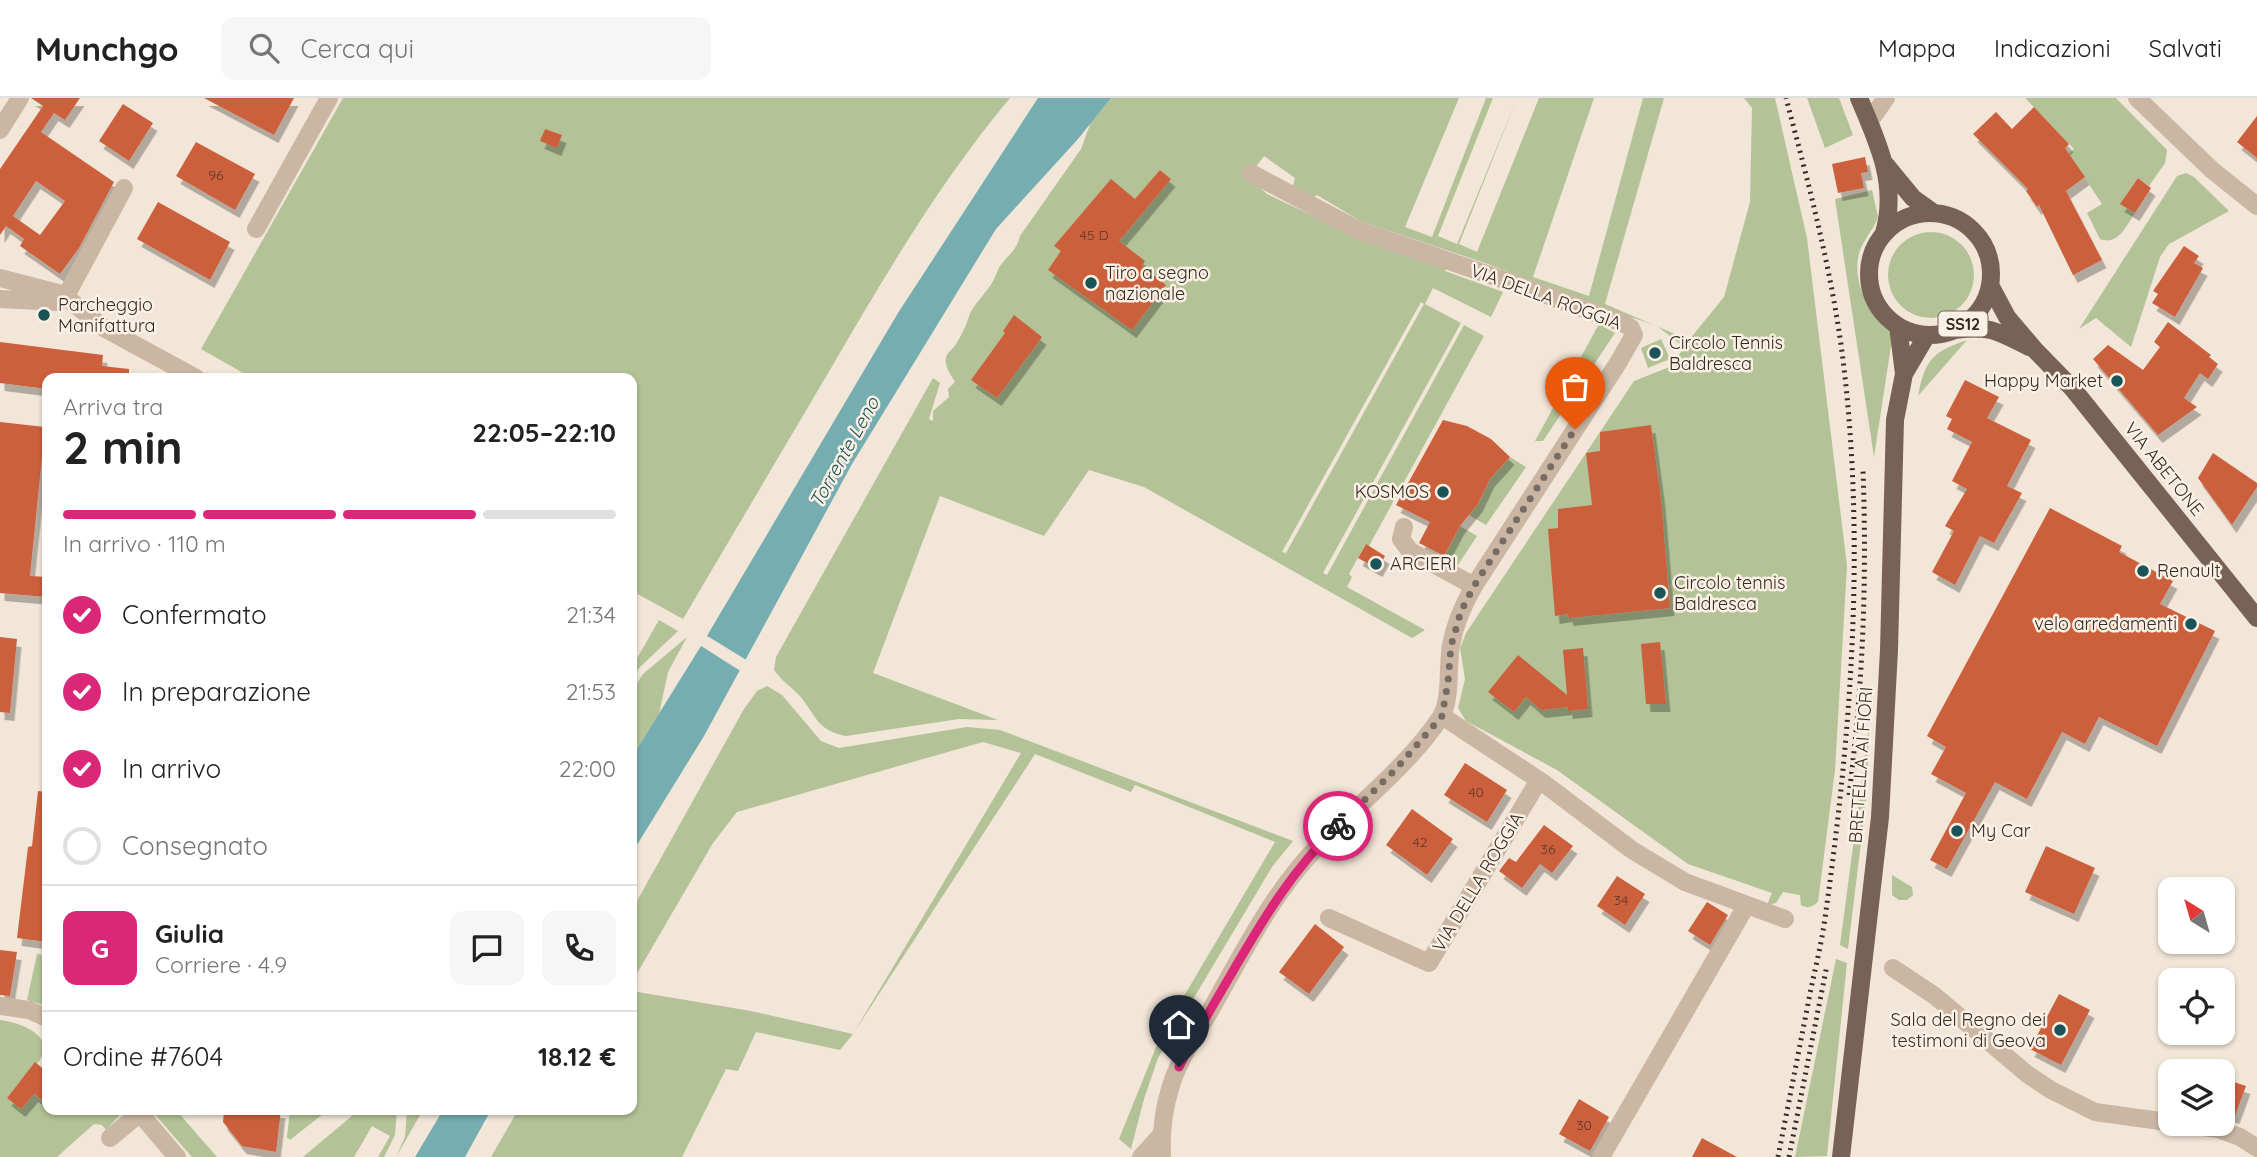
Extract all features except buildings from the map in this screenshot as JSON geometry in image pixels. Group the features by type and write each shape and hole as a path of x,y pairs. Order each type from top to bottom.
{"main road":[{"name":"SS12","path":"1859,98 1884,162 1891,201 1884,233 1873,251 1869,272 1872,293 1882,312 1898,326 1912,332 1927,335 1976,326 1989,329 2035,350"},
{"name":"SS12","path":"1884,162 1913,198 1934,213 1960,220 1974,231 1984,245 1990,261 1990,285 1987,295 1979,310 1967,323 1951,331"},
{"path":"1884,233 1912,216 1934,213"},
{"name":"SS12","path":"1990,285 2007,317 2035,350"},
{"name":"BRETELLA AI FIORI","path":"1841,1157 1880,817 1889,650 1895,420 1904,374 1898,326"},
{"name":"BRETELLA AI FIORI","path":"1904,374 1927,335"},
{"name":"VIA ABETONE","path":"2035,350 2073,389 2257,618"}],"street":[{"path":"0,130 20,98"},
{"path":"256,229 329,98"},
{"path":"1869,122 1886,98"},
{"path":"2137,98 2212,170 2257,206"},
{"name":"VIA DELLA ROGGIA","path":"1251,173 1358,230 1519,285 1625,324 1633,331 1633,338 1625,353 1474,586 1461,611 1451,646 1442,716"},
{"path":"0,299 58,302 124,188"},
{"path":"0,278 65,294 104,328 187,373"},
{"path":"1404,527 1401,539 1410,551 1474,586"},
{"path":"1162,1157 1161,1135 1170,1086 1188,1048 1267,912 1287,882 1317,847 1396,769 1442,716 1539,780 1643,856 1685,882 1785,919"},
{"name":"VIA DELLA ROGGIA","path":"1329,918 1429,963 1539,780"},
{"path":"1601,1157 1746,906"},
{"path":"1893,968 1935,996 2027,1074 2051,1090 2095,1112 2218,1129 2241,1137 2257,1148"},
{"path":"0,1006 29,1010 42,1016"},
{"path":"116,1137 135,1115"},
{"path":"142,1115 177,1157"},
{"path":"1141,1157 1161,1135"}],"green space":[{"path":"343,98 1010,98 938,193 895,261 683,619 637,594 637,373 243,373 201,349"},
{"path":"1111,98 1459,98 1405,227 1432,237 1486,98 1493,98 1438,236 1457,244 1517,98 1459,244 1477,252 1539,98 1594,98 1533,277 1589,296 1643,98 1664,98 1605,304 1654,325 1488,264 1362,222 1317,195 1314,197 1293,186 1295,178 1264,156 1246,180 1267,194 1355,236 1446,267 1445,271 1503,292 1491,317 1433,288 1425,304 1461,323 1323,573 1327,575 1464,325 1484,336 1369,546 1365,545 1349,574 1352,577 1347,587 1425,630 1412,638 1144,487 1089,470 1044,536 940,496 873,673 998,720 959,719 846,736 828,730 774,670 776,657 933,378 940,383 929,419 933,421 933,411 949,397 948,389 955,382 947,367 947,355 958,341 971,312 991,285 1000,266 1081,149 1091,122","holes":["1421,302 1424,304 1286,553 1282,552"]},
{"name":"Circolo tennis Baldresca","path":"1744,98 1775,98 1807,238 1847,566 1835,770 1818,902 1810,907 1801,905 1800,895 1783,892 1776,903 1767,905 1772,893 1688,864 1557,770 1466,721 1458,708 1465,679 1460,648 1466,633 1634,381 1672,366 1684,347 1658,327 1689,340 1724,297 1750,202 1752,108"},
{"path":"1807,98 1839,98 1853,135 1825,148"},
{"path":"2025,98 2116,98 2167,150 2165,163 2149,186 2138,178 2121,203 2135,213 2117,237 2112,240 2100,239 2087,213 2102,204 2069,154 2074,149"},
{"path":"2186,173 2194,177 2229,211 2169,244 2160,257 2131,347 2096,318 2079,329 2177,176"},
{"path":"1872,190 1878,217 1859,253 1859,283 1868,304 1886,324 1892,339 1874,457 1835,199"},
{"path":"1931,232 1955,239 1967,251 1974,275 1967,299 1955,311 1931,318 1907,311 1895,299 1888,275 1895,251 1907,239"},
{"path":"1599,324 1615,333 1543,441 1535,441"},
{"name":"Circolo Tennis Baldresca","path":"1661,339 1670,359 1648,368 1641,348"},
{"path":"1967,340 1918,396 1927,366 1932,359 1946,349"},
{"path":"1510,457 1526,467 1486,525 1469,515 1478,504 1490,479"},
{"path":"1460,526 1477,536 1456,568 1442,560"},
{"path":"659,620 678,631 637,671 637,658"},
{"path":"687,637 668,672 659,714 637,749 637,683 643,674"},
{"path":"767,686 782,695 821,741 839,748 967,727 1000,730 1293,841 1272,867 1158,1058 1131,1149 1119,1139 1161,1035 1275,842 1135,785 1131,792 1035,754 853,1034 1021,753 983,742 737,812 713,843 637,973 637,901 744,709 757,691"},
{"path":"1869,725 1867,793 1848,949 1840,945"},
{"path":"1892,875 1912,887 1913,895 1907,900 1899,900 1892,895"},
{"path":"37,954 42,954 42,1004 27,1000"},
{"path":"1836,959 1847,963 1827,1156 1795,1157"},
{"path":"637,992 751,1011 853,1034 840,1050 756,1032 738,1071 726,1069 682,1157 491,1157 515,1115 637,1115"},
{"path":"0,1020 28,1028 42,1041 42,1056 37,1064 35,1063 7,1098 34,1094 42,1100 42,1115 119,1116 106,1130 102,1125 94,1124 57,1157 0,1157"},
{"path":"155,1115 180,1115 217,1157 192,1157"},
{"path":"289,1115 322,1115 290,1140 287,1137"},
{"path":"353,1115 397,1115 395,1135 384,1157 378,1157 390,1136 372,1126 354,1157 303,1157"},
{"path":"407,1115 420,1115 396,1157 405,1137"}],"water":[{"name":"Torrente Leno","path":"1038,98 1111,98 1078,139 996,229 852,464 704,736 637,845 637,749 898,313"},
{"path":"440,1115 488,1115 465,1157 415,1157"}],"pier":[{"path":"704,634 748,661 742,672 698,644"}],"railway":[{"path":"1778,1157 1822,935 1833,857 1847,720 1854,583 1851,445 1841,342 1821,236 1786,98"},
{"path":"1849,795 1863,633 1863,470"},
{"path":"1789,1157 1827,965"}],"way so far":[{"path":"1338,826 1396,769 1442,716 1451,646 1461,611 1474,586 1575,429"}],"place":[{"name":"Tiro a segno nazionale","path":"1091,283"},
{"name":"Parcheggio Manifattura","path":"44,315"},
{"name":"Circolo Tennis Baldresca","path":"1655,353"},
{"name":"Happy Market","path":"2117,381"},
{"name":"KOSMOS","path":"1443,492"},
{"name":"ARCIERI","path":"1376,564"},
{"name":"Renault","path":"2143,571"},
{"name":"Circolo tennis Baldresca","path":"1660,593"},
{"name":"velo arredamenti","path":"2191,624"},
{"name":"My Car","path":"1957,831"},
{"name":"Sala del Regno dei testimoni di Geova","path":"2060,1030"}],"route":[{"path":"1179,1067 1267,912 1287,882 1338,826"}]}
